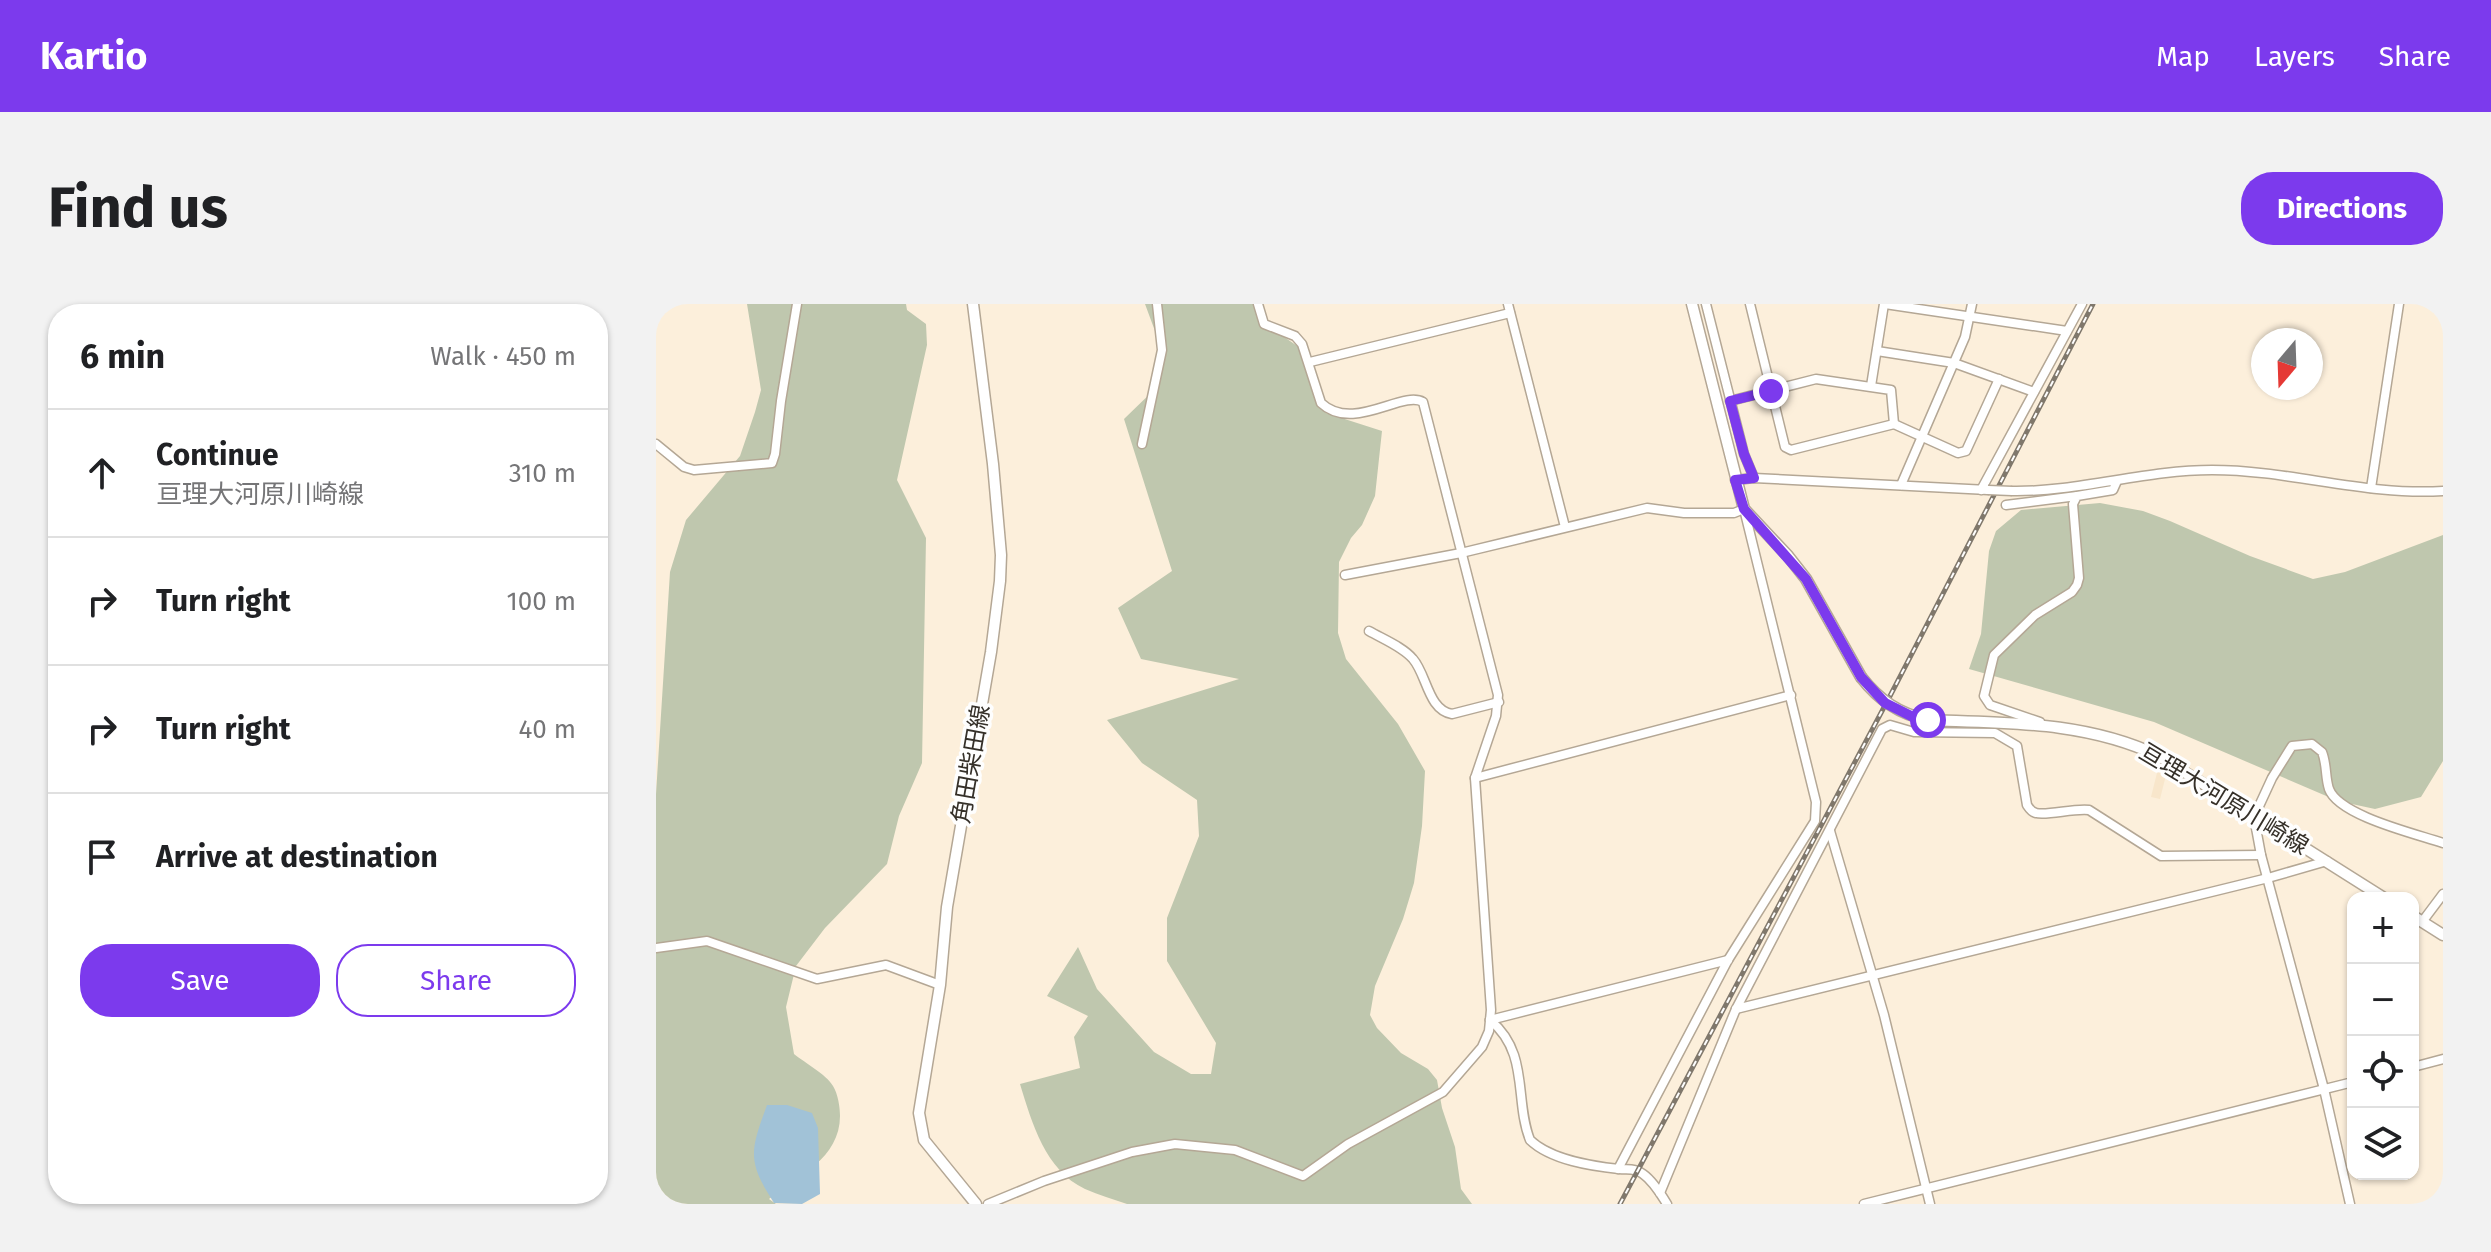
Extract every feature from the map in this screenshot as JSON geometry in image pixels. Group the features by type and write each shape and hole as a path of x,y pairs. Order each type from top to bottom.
{"main road":[{"name":"角田柴田線","path":"973,304 993,464 1001,555 1000,581 991,652 947,907 940,985 919,1113 924,1140 976,1204"},
{"name":"亘理大河原川崎線","path":"1692,304 1743,479 1744,509 1806,579 1861,677 1885,703 1913,717 1928,720 2053,726 2134,744 2159,756 2375,892"},
{"path":"2419,920 2443,935"}],"street":[{"path":"656,444 684,467 694,470 772,463 797,304"},
{"path":"1142,444 1162,350 1157,304"},
{"path":"988,1204 1044,1181 1132,1152 1175,1144 1235,1150 1303,1176 1348,1144 1443,1092 1482,1047 1490,1020 1475,778 1499,702 1423,402 1415,399 1369,412 1344,413 1327,409 1321,403 1306,350 1295,336 1264,324 1258,304"},
{"path":"1706,304 1744,454 1743,479 2042,491 2189,471 2220,470 2403,492 2443,491"},
{"path":"1750,304 1785,447 1791,450 1894,424 1958,453 1966,451 1999,379"},
{"path":"1871,386 1884,304 2067,331"},
{"path":"1901,485 1954,363 1972,304"},
{"path":"1984,490 2082,304"},
{"path":"2371,488 2399,304"},
{"path":"1310,362 1509,309 1565,527"},
{"path":"1877,351 1954,363 2034,392"},
{"path":"1730,401 1816,379 1871,386 1891,390 1894,424"},
{"path":"2006,505 2113,490 2117,481"},
{"path":"2053,726 1990,705 1984,696 1994,655 2035,615 2072,592 2077,585 2073,504 2077,496"},
{"path":"1345,575 1461,553 1647,508 1684,513 1734,513 1744,509 1816,802 1815,821 1728,960 1618,1169"},
{"path":"1369,631 1413,659 1433,699 1445,712 1452,714 1499,702"},
{"path":"1475,778 1791,695"},
{"path":"1660,1193 1736,1009 1882,729 1890,725 1914,732 1995,733 2017,746 2027,805 2037,813 2076,808 2089,810 2161,856 2261,855"},
{"path":"2350,1204 2324,1089 2261,855 2254,817 2288,751 2298,744 2307,743 2322,752 2330,791 2340,802 2370,818 2443,843"},
{"path":"1830,831 1884,1015 1930,1204"},
{"path":"1736,1009 2327,861"},
{"path":"2419,917 2443,894"},
{"path":"656,948 707,941 817,979 886,965 940,985"},
{"path":"1490,1020 1728,960"},
{"path":"1490,1020 1498,1026 1515,1058 1530,1140 1552,1154 1643,1173 1667,1204"},
{"path":"2419,1065 2443,1059"},
{"path":"1864,1204 2347,1083"}],"shaded area":[{"path":"2159,765 2168,767 2160,799 2151,797"}],"green space":[{"path":"747,304 906,304 907,310 926,324 927,345 897,480 926,538 922,763 899,816 887,864 825,928 796,966 786,1007 794,1054 826,1077 836,1093 840,1116 833,1144 815,1165 769,1199 776,1204 656,1204 656,794 670,572 686,520 740,456 755,412 761,390"},
{"path":"1145,304 1258,304 1271,328 1309,354 1326,413 1382,431 1375,496 1362,525 1351,538 1339,562 1338,633 1346,659 1398,724 1425,771 1414,883 1403,919 1375,986 1370,1015 1377,1028 1401,1053 1428,1069 1437,1080 1442,1108 1455,1147 1461,1189 1472,1204 1127,1204 1071,1181 1050,1158 1030,1114 1020,1084 1080,1068 1074,1037 1088,1016 1047,996 1078,947 1097,989 1154,1052 1191,1074 1211,1074 1216,1043 1167,961 1167,918 1199,836 1197,800 1142,763 1107,720 1239,679 1141,659 1118,608 1172,571 1124,419 1158,386 1162,350"},
{"path":"2100,503 2143,511 2313,579 2345,572 2443,535 2443,761 2421,797 2375,809 2338,801 2154,722 1969,669 1981,634 1989,551 1996,531 2021,510"}],"water":[{"path":"767,1105 787,1105 812,1113 818,1128 820,1194 802,1204 774,1203 755,1166 757,1134"}],"railway":[{"path":"1620,1204 1890,696 2093,304"}],"route":[{"path":"1771,391 1730,401 1744,454 1754,478 1735,480 1744,509 1773,538 1806,579 1861,677 1876,696 1913,717 1928,720"}]}
